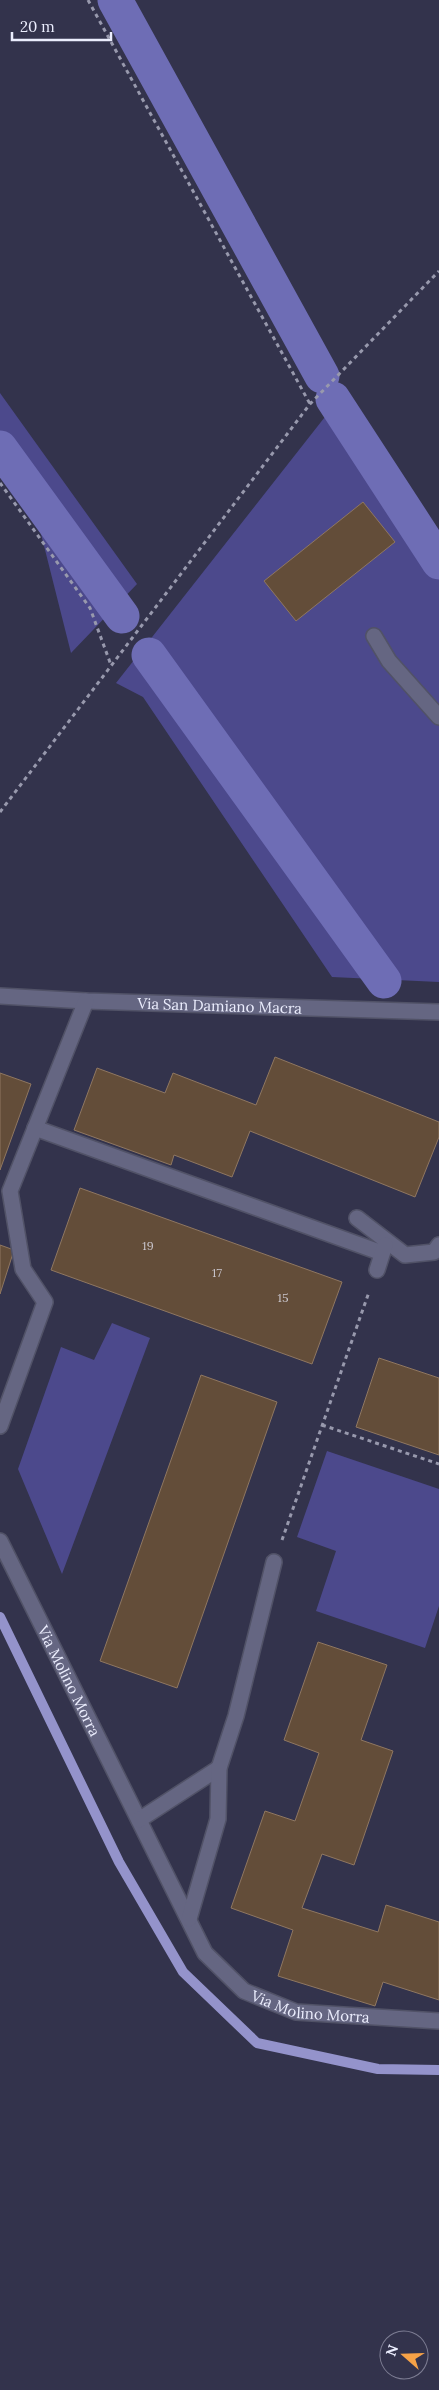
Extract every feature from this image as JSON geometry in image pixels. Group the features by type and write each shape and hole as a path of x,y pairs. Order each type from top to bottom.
{"street":[{"path":"374,636 389,661 439,717"},
{"name":"Via San Damiano Macra","path":"0,996 86,1001 439,1012"},
{"path":"0,1426 45,1302 23,1269 10,1191 86,1001"},
{"path":"35,1128 405,1255 437,1253"},
{"path":"357,1218 385,1247"},
{"path":"377,1270 385,1247"},
{"name":"Via Molino Morra","path":"0,1541 205,1953 244,1991 296,2012 439,2021"},
{"path":"189,1919 218,1819 219,1768 236,1716 274,1562"},
{"path":"139,1820 219,1768"}],"path":[{"path":"88,0 310,404"},
{"path":"0,812 310,404 439,271"},
{"path":"0,483 90,608 111,666"},
{"path":"274,1562 377,1270"},
{"path":"322,1425 439,1464"}],"shaded area":[{"path":"0,393 137,584 71,653 38,522 0,471"},
{"path":"328,413 439,576 439,982 332,977 143,697 116,683"},
{"path":"112,1323 150,1338 62,1574 18,1469 61,1347 94,1360"},
{"path":"327,1451 439,1489 439,1606 425,1648 316,1611 336,1551 297,1537"}],"building":[{"path":"363,502 395,542 296,621 264,581"},
{"path":"275,1057 439,1122 439,1137 415,1197 250,1131 232,1177 174,1155 171,1165 74,1130 97,1068 165,1093 173,1073 256,1105"},
{"path":"0,1073 31,1084 0,1170"},
{"path":"80,1188 342,1282 312,1364 51,1270"},
{"path":"0,1245 14,1250 0,1294"},
{"path":"379,1358 439,1378 439,1455 356,1427"},
{"path":"201,1375 277,1402 177,1688 100,1661"},
{"path":"318,1642 387,1665 361,1740 393,1751 354,1865 322,1854 302,1908 378,1932 386,1905 439,1922 439,2000 383,1982 375,2006 278,1976 293,1930 231,1908 265,1811 295,1821 319,1753 284,1740"}],"waterway":[{"path":"115,0 322,376"},
{"path":"333,399 439,562"},
{"path":"0,448 122,616"},
{"path":"149,655 384,981"},
{"path":"0,1617 119,1862 183,1972 257,2043 378,2069 439,2070"}]}
